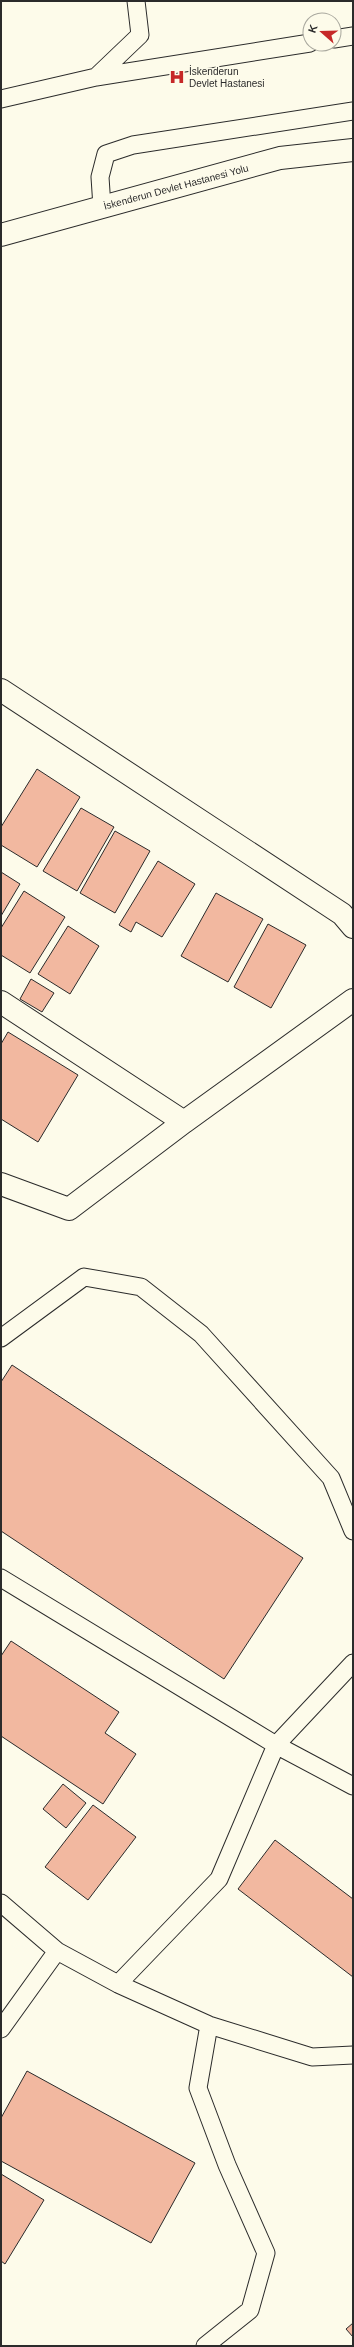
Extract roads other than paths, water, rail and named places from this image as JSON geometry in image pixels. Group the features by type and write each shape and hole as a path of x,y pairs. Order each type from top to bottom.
{"street":[{"name":"İskenderun Devlet Hastanesi Yolu","path":"1,235 280,158 353,150"},
{"path":"1,690 342,914 353,927"},
{"path":"1,1184 69,1209 184,1122 353,1000"},
{"path":"1,1002 184,1122"}],"lane":[{"path":"96,77 140,35 136,1"},
{"path":"342,38 353,36"},
{"path":"1,100 96,77 302,44"},
{"path":"102,207 100,177 106,154 133,145 353,110"},
{"path":"1,1338 84,1277 141,1287 201,1334 331,1478 353,1531"},
{"path":"1,1578 276,1744 353,1786"},
{"path":"118,1984 219,1879 276,1744 353,1662"},
{"path":"1,1903 57,1951 118,1984 209,2025 312,2057 353,2055"},
{"path":"1,2029 57,1951"},
{"path":"205,2346 250,2310 266,2253 227,2165 198,2088 209,2025"}],"place":[{"name":"İskenderun Devlet Hastanesi","path":"177,77"}]}
